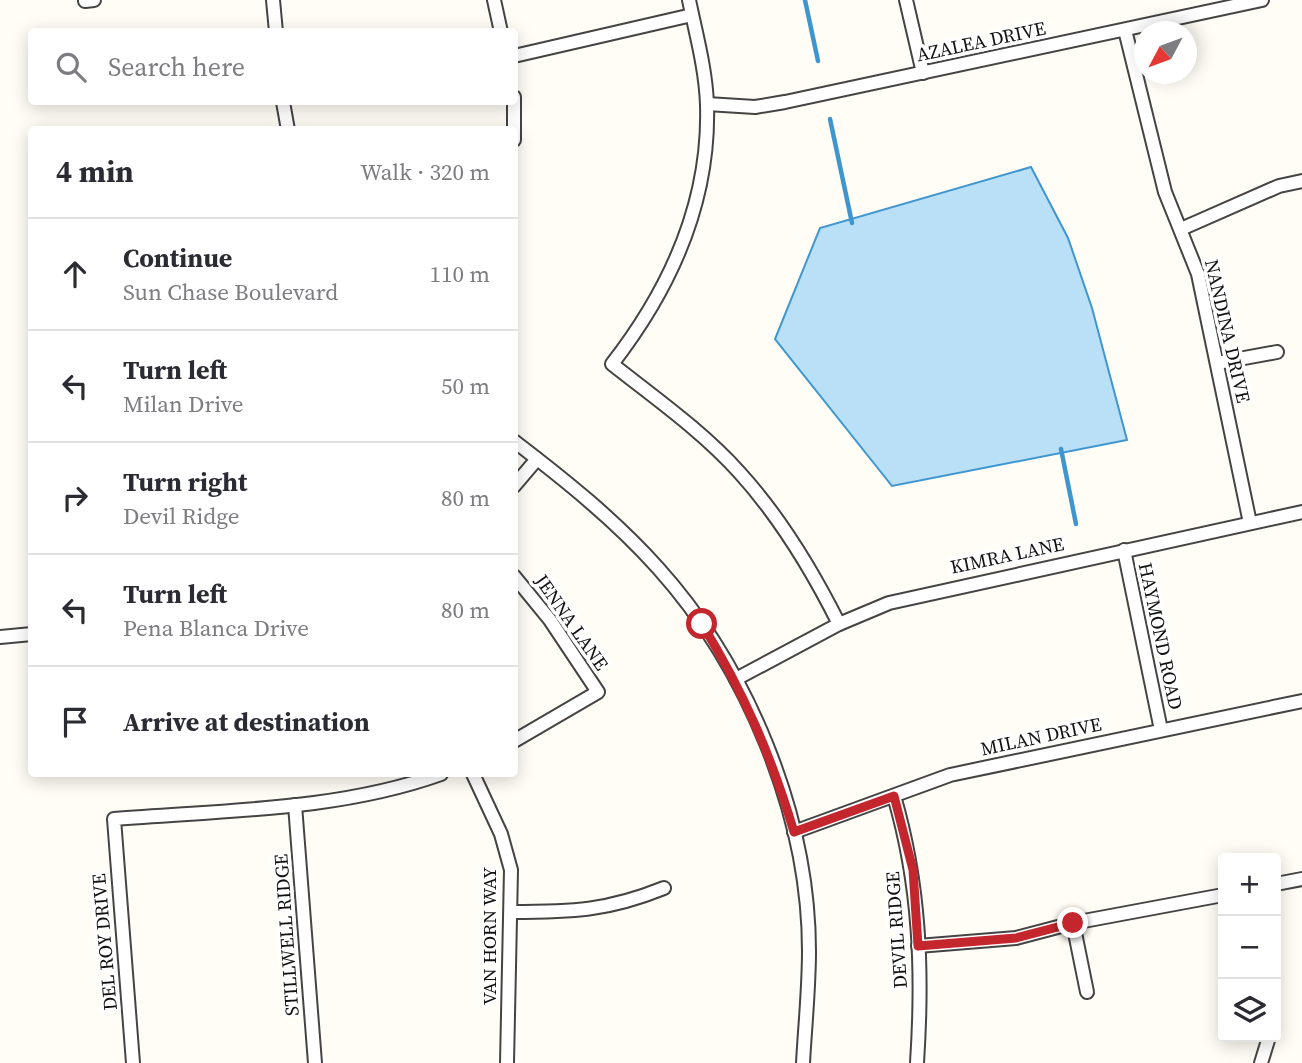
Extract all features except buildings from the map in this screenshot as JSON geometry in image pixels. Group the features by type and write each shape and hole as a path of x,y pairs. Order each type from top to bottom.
{"street":[{"path":"85,1 94,0"},
{"path":"273,0 276,28"},
{"path":"494,0 500,28"},
{"path":"689,0 707,104 700,186 684,245 665,287 641,327 612,364 698,432 739,471 783,527 839,624"},
{"path":"906,0 923,73"},
{"name":"AZALEA DRIVE","path":"707,104 755,107 1262,0"},
{"path":"518,55 692,15"},
{"name":"NANDINA DRIVE","path":"1125,30 1165,192 1198,274 1250,523"},
{"path":"283,105 287,126"},
{"path":"514,105 514,126"},
{"path":"1181,229 1279,186 1302,181"},
{"path":"1217,363 1277,352"},
{"path":"518,444 615,523 659,569 702,624 736,680 764,739 794,832 809,949 803,1063"},
{"path":"518,481 537,459"},
{"name":"KIMRA LANE","path":"736,680 839,624 889,603 938,589 1302,512"},
{"name":"HAYMOND ROAD","path":"1124,551 1161,730"},
{"name":"JENNA LANE","path":"518,581 550,620 598,692 518,739"},
{"path":"0,637 28,634"},
{"name":"MILAN DRIVE","path":"794,832 950,775 1302,701"},
{"path":"295,805 373,794 431,777"},
{"name":"VAN HORN WAY","path":"474,777 501,834 511,870 507,1063"},
{"name":"DEVIL RIDGE","path":"894,796 913,870 920,1013 917,1063"},
{"name":"DEL ROY DRIVE","path":"133,1063 114,819 295,805"},
{"name":"STILLWELL RIDGE","path":"295,805 315,1063"},
{"path":"1281,883 1302,879"},
{"path":"511,912 583,912 632,901 664,888"},
{"path":"918,946 1016,938 1073,923 1218,896"},
{"path":"1073,923 1087,992"},
{"path":"1261,1063 1267,1042"}],"water":[{"path":"1031,167 1068,238 1092,308 1127,440 892,486 775,339 820,228"}],"waterway":[{"path":"805,0 818,61"},
{"path":"830,119 852,223"},
{"path":"1061,449 1076,524"}],"route":[{"path":"702,624 736,680 759,727 778,776 794,832 894,796 913,870 918,946 1016,938 1073,923"}]}
